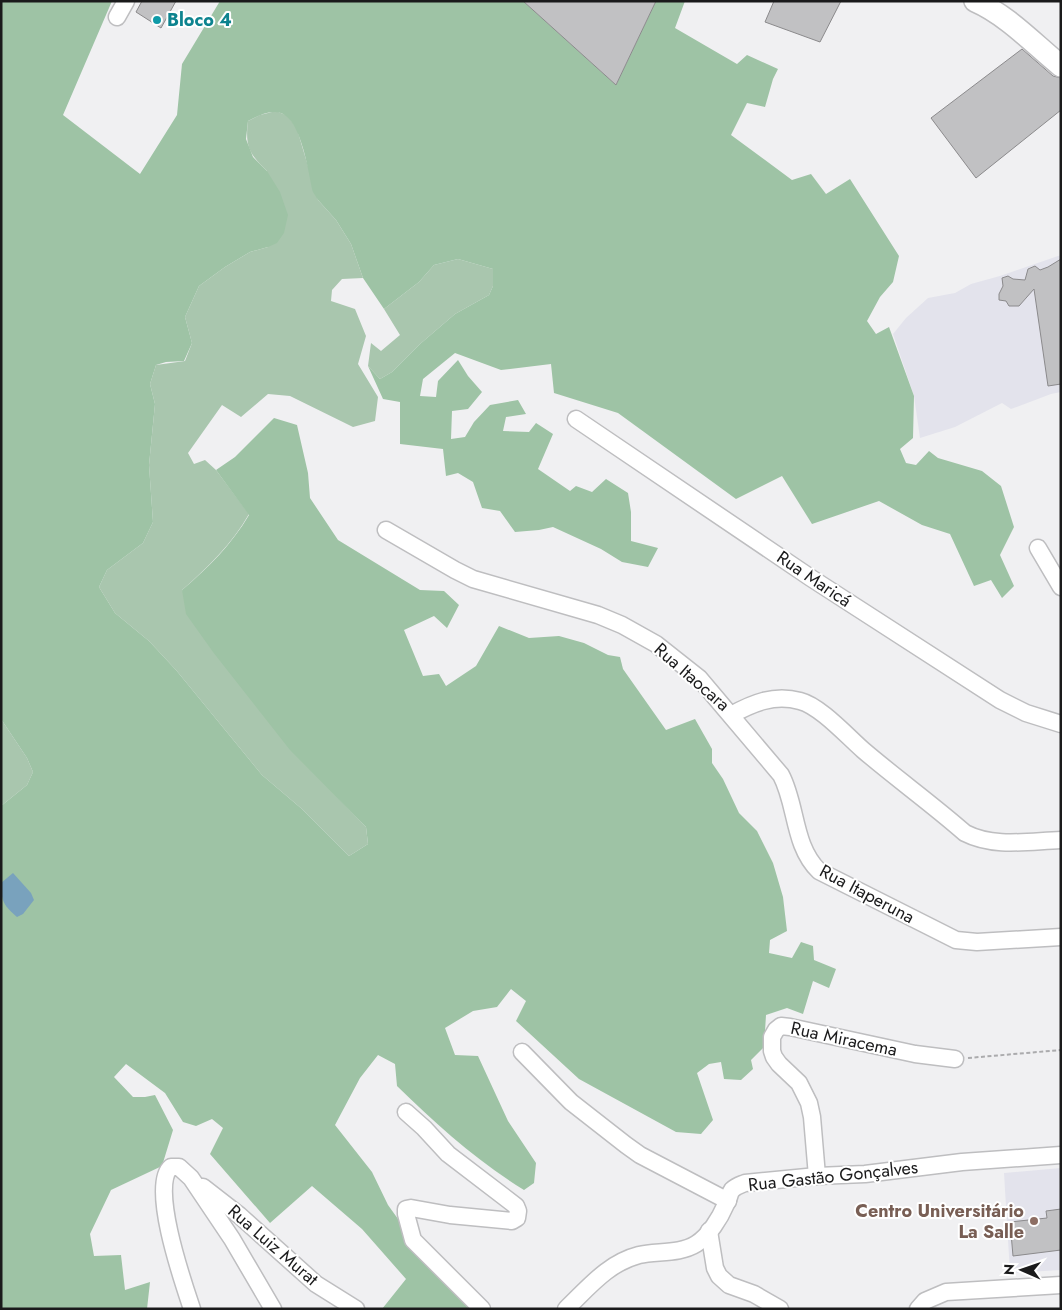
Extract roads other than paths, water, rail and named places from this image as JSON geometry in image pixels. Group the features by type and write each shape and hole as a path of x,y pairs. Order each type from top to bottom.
{"main road":[{"path":"975,1 1006,20 1061,66"}],"street":[{"path":"117,17 126,1"},
{"name":"Rua Maricá","path":"576,419 811,578 992,695 1026,713 1061,724"},
{"name":"Rua Itaocara","path":"386,530 473,579 574,607 622,625 656,644 698,678 731,714 756,702 766,700 779,698 802,701 818,710 864,751 965,833 983,841 995,843 1061,840"},
{"path":"1038,548 1061,587"},
{"name":"Rua Itaperuna","path":"731,714 781,775 788,791 807,858 819,871 956,940 977,942 1061,938"},
{"name":"Rua Miracema","path":"817,1176 809,1102 799,1083 774,1057 771,1045 772,1037 776,1030 781,1026 790,1027 915,1054 955,1059"},
{"path":"522,1052 571,1102 626,1145 640,1155 728,1201"},
{"path":"406,1112 448,1154 516,1206 518,1211 517,1218 512,1221 450,1215 411,1208 406,1209 413,1240 482,1309"},
{"name":"Rua Gastão Gonçalves","path":"566,1309 605,1271 620,1261 640,1255 690,1246 700,1241 709,1231 728,1201 731,1191 745,1183 817,1176 865,1174 962,1162 1061,1155"},
{"name":"Rua Luiz Murat","path":"192,1309 166,1216 165,1179 171,1167 179,1167 238,1215 316,1284 356,1309"},
{"path":"191,1178 232,1239 273,1309"},
{"path":"709,1231 714,1268 719,1276 729,1285 759,1296 780,1309"},
{"path":"918,1309 925,1301 946,1292 1061,1285"}],"water":[{"path":"13,873 31,893 34,900 23,914 17,917 4,903 1,889 1,883"}],"place":[{"name":"Bloco 4","path":"157,20"},
{"name":"Centro Universitário La Salle","path":"1034,1221"}]}
